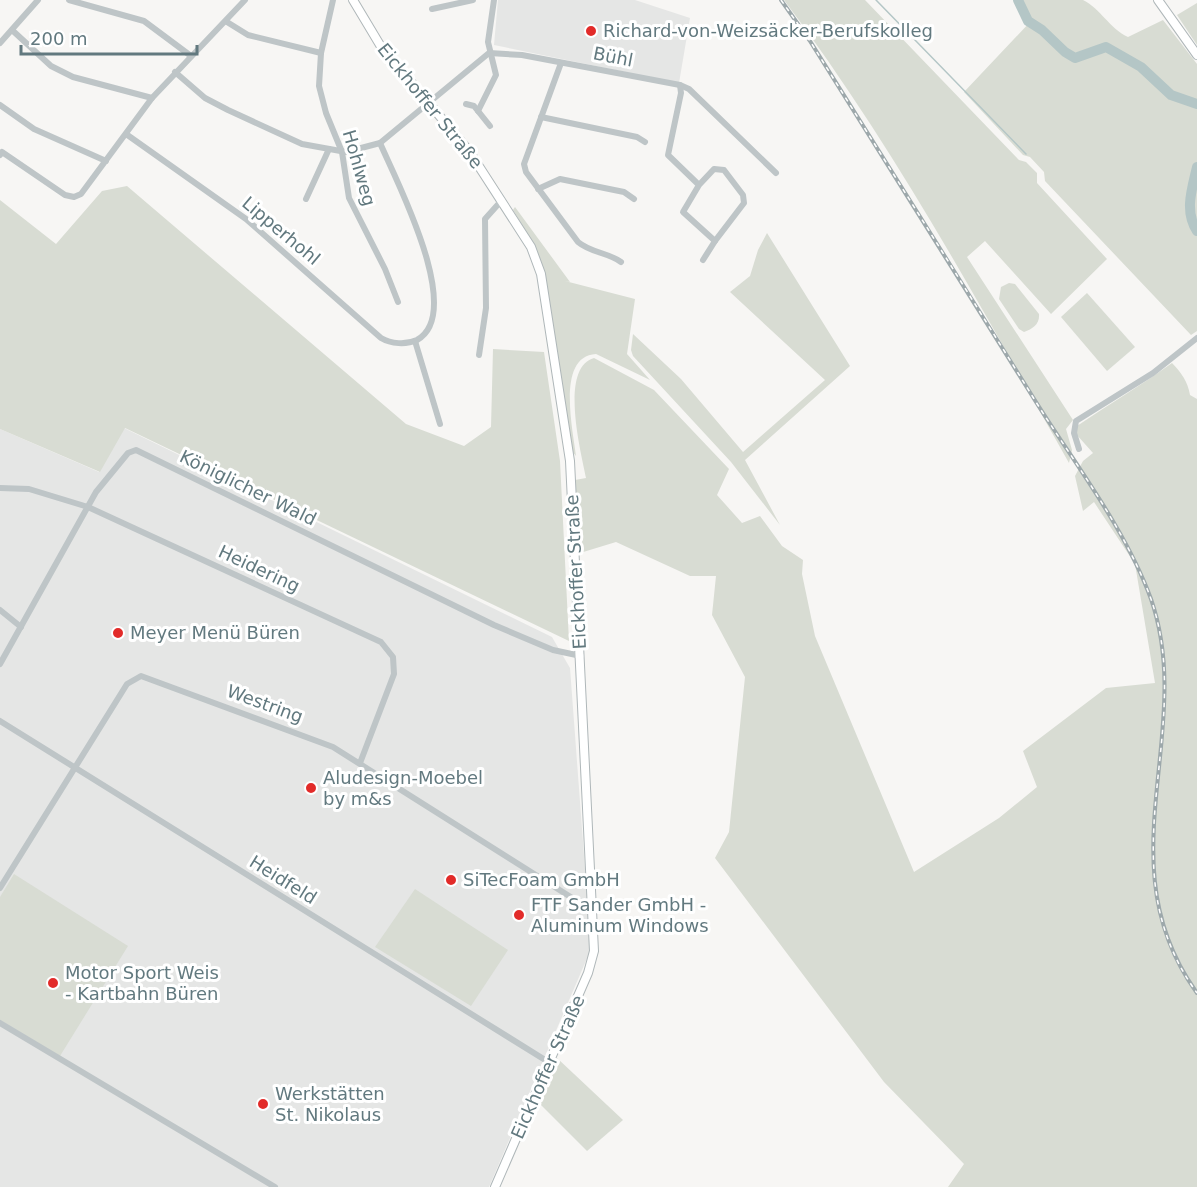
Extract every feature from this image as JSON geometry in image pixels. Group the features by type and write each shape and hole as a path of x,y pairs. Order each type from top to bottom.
{"main road":[{"name":"Eickhoffer Straße","path":"353,0 380,45 462,142 531,247 541,274 570,461 593,901 593,960 495,1187"},
{"path":"1158,0 1197,55"}],"street":[{"path":"0,43 38,0"},
{"path":"69,0 144,21 191,56"},
{"path":"0,155 2,152 68,196 78,196 88,187 152,98 175,72 227,22 245,0"},
{"name":"Hohlweg","path":"333,0 321,53 319,87 326,113 342,152 349,198 385,269 398,302"},
{"path":"432,9 473,0"},
{"path":"478,111 496,75 496,67 489,54 488,42 494,0"},
{"path":"227,22 258,38 321,53"},
{"path":"12,30 51,66 73,77 152,98"},
{"path":"175,72 205,98 228,110 302,144 342,152 361,150 380,143 489,54"},
{"name":"Bühl","path":"489,54 514,54 680,85 689,90 776,173"},
{"path":"561,63 524,164 526,172 585,247 612,256 621,262"},
{"path":"680,85 681,93 668,155 699,185"},
{"path":"466,104 474,106 490,126"},
{"path":"0,105 23,123 106,161"},
{"path":"540,117 637,137 645,142"},
{"name":"Lipperhohl","path":"126,134 246,219 381,338 388,342 415,341"},
{"path":"380,143 418,231 429,264 433,314 428,329 415,341 440,424"},
{"path":"306,199 329,149"},
{"path":"703,260 744,204 743,195 724,170 714,169 699,185 683,212 715,242"},
{"path":"538,189 560,180 624,192 634,199"},
{"path":"479,355 486,308 485,219 502,200"},
{"path":"1079,449 1074,433 1076,421 1153,373 1197,338"},
{"name":"Königlicher Wald","path":"0,664 96,492 128,453 139,450 494,626 553,650 581,656"},
{"name":"Heidering","path":"0,488 29,489 88,507 381,642 393,657 394,674 360,763"},
{"path":"0,610 21,627"},
{"name":"Westring","path":"0,888 127,684 141,676 314,738 360,763 577,901 593,901"},
{"name":"Heidfeld","path":"0,721 550,1063"},
{"path":"0,1023 275,1187"}],"shaded area":[{"name":"Richard-von-Weizsäcker-Berufskolleg","path":"498,0 635,0 690,18 679,83 494,45"},
{"path":"784,0 865,0 1019,160 1026,162 1037,173 1037,183 1107,259 1051,314 985,241 967,257 1073,420 1066,429 1072,450 1069,463 899,169 824,55"},
{"path":"1022,0 1083,0 1095,8 1115,29 1128,37 1163,20 1197,64 1197,331 1191,335 1045,181 1044,172 1030,157 1023,155 964,92 1032,20"},
{"path":"1197,3 1197,45 1177,15"},
{"path":"127,186 406,424 464,446 491,427 493,349 544,352 560,461 569,641 125,428 100,472 0,429 0,200 56,244 102,191"},
{"path":"515,207 570,282 565,281 635,299 627,354 650,380 596,354 584,358 576,367 571,380 570,413 576,456 571,450 544,271 534,244 513,210"},
{"path":"767,233 850,366 745,460 780,525 731,462 633,356 631,350 633,334 681,379 743,452 825,380 730,292 750,276 758,250"},
{"path":"1009,283 1015,284 1039,314 1035,326 1024,332 1019,329 999,299 1001,287"},
{"path":"1087,293 1135,347 1107,371 1061,317"},
{"path":"594,358 654,390 729,469 717,495 742,523 760,516 782,546 803,560 802,574 815,636 914,872 999,818 1037,787 1023,751 1106,688 1155,683 1135,564 1094,502 1083,511 1075,476 1083,461 1093,453 1076,434 1077,426 1172,363 1181,374 1190,395 1197,399 1197,1187 948,1187 964,1164 884,1082 715,858 729,832 745,677 712,615 716,576 690,576 616,542 580,553 575,480 586,478 577,431 575,394 577,377 583,365"},
{"path":"124,428 552,637 570,668 591,949 489,1187 0,1187 0,429 99,472"},
{"name":"Motor Sport Weis - Kartbahn Büren","path":"14,874 128,946 60,1056 0,1020 0,897"},
{"path":"415,889 508,950 471,1006 375,947"},
{"path":"557,1058 623,1120 587,1151 538,1102"}],"waterway":[{"path":"876,0 1026,154"},
{"path":"1018,0 1028,21 1075,58 1106,47 1141,67 1171,95 1197,104"},
{"path":"1197,167 1190,208 1197,231"}],"railway":[{"path":"781,0 810,41 1036,402 1099,498 1128,548 1151,599 1162,649 1164,698 1153,846 1157,895 1170,944 1197,993"}],"place":[{"name":"Richard-von-Weizsäcker-Berufskolleg","path":"591,31"},
{"name":"Meyer Menü Büren","path":"118,633"},
{"name":"Aludesign-Moebel by m&s","path":"311,788"},
{"name":"SiTecFoam GmbH","path":"451,880"},
{"name":"FTF Sander GmbH - Aluminum Windows","path":"519,915"},
{"name":"Motor Sport Weis - Kartbahn Büren","path":"53,983"},
{"name":"Werkstätten St. Nikolaus","path":"263,1104"}]}
